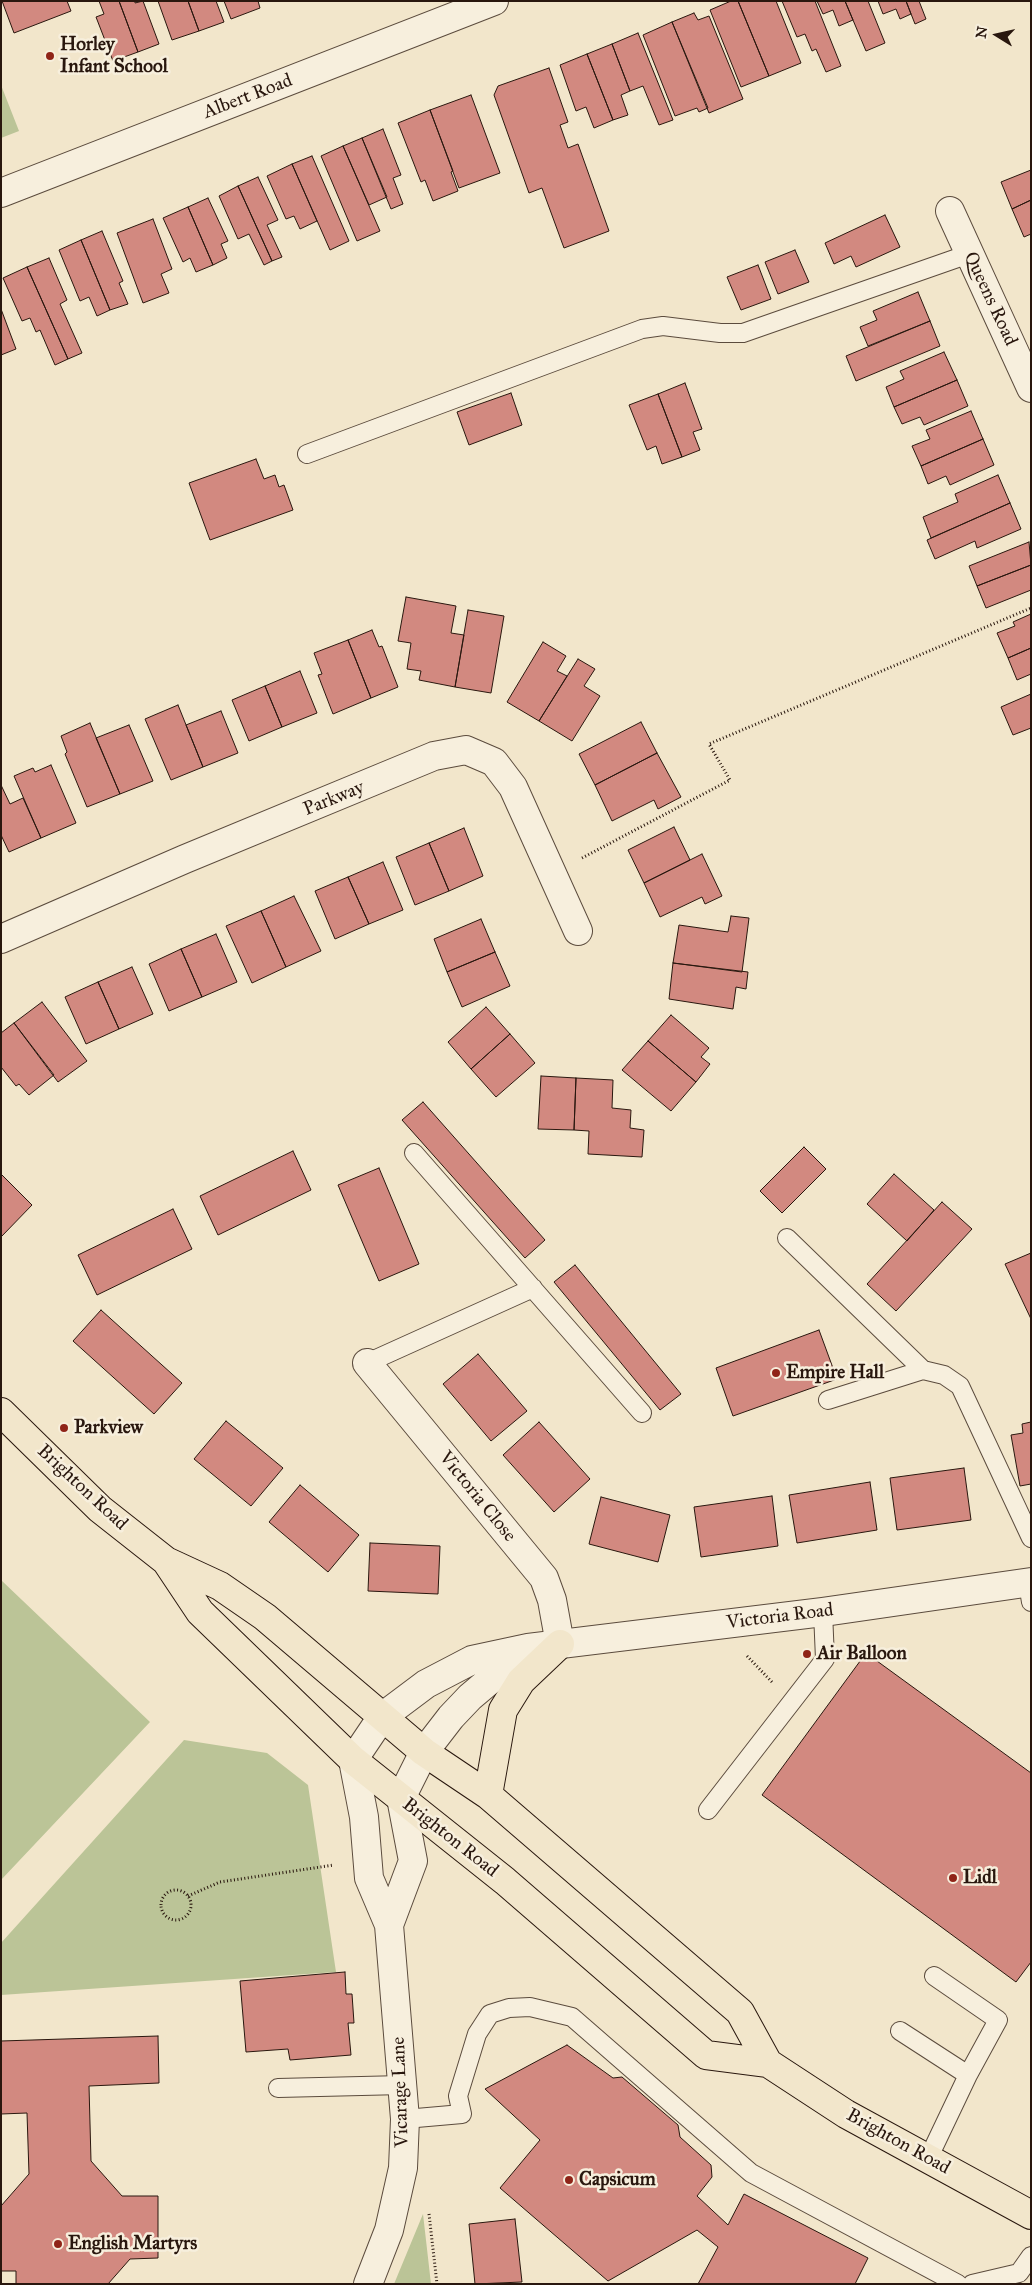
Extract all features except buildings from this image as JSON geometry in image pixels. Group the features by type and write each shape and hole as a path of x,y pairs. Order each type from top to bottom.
{"main road":[{"name":"Brighton Road","path":"1,1412 100,1509 166,1561 220,1586 265,1617 424,1752 488,1795 740,2012 768,2062 846,2114 1031,2215"},
{"name":"Brighton Road","path":"166,1561 200,1612 354,1760 506,1881 706,2055 768,2062"},
{"path":"488,1795 503,1710 521,1681 560,1644"}],"street":[{"name":"Albert Road","path":"1,193 494,1"},
{"name":"Queens Road","path":"950,211 1031,388"},
{"name":"Parkway","path":"1,938 185,859 434,756 466,750 494,762 513,787 578,930"},
{"name":"Victoria Close","path":"367,1363 544,1578 552,1600 560,1644"},
{"name":"Victoria Road","path":"354,1760 382,1717 426,1684 472,1660 528,1648 1030,1589"},
{"path":"401,1798 424,1752 451,1717 470,1697 528,1648"},
{"name":"Vicarage Lane","path":"354,1760 364,1818 369,1878 389,1926 405,2119 403,2168 389,2230 368,2284"},
{"name":"Vicarage Lane","path":"389,1926 414,1862 401,1798"}],"lane":[{"path":"306,454 642,329 663,326 720,334 743,333 969,254"},
{"path":"414,1153 642,1413"},
{"path":"787,1238 923,1370 944,1375 960,1386 966,1394 1031,1538"},
{"path":"367,1363 533,1288"},
{"path":"828,1400 923,1370"},
{"path":"708,1810 825,1659 823,1612"},
{"path":"928,2159 968,2075 998,2020 934,1976"},
{"path":"405,2119 462,2114 458,2096 477,2034 490,2014 509,2008 530,2007 572,2017 751,2173 958,2284"},
{"path":"900,2031 968,2075"},
{"path":"278,2088 403,2085"},
{"path":"972,2284 1019,2273 1031,2256"}],"path":[{"path":"552,873 730,780 709,744 1031,608"},
{"path":"746,1655 792,1702"},
{"path":"188,1896 220,1882 337,1864"},
{"path":"180,1891 188,1896 191,1906 188,1915 183,1919 173,1920 164,1914 161,1901 166,1893 180,1891"}],"green space":[{"path":"1,85 19,131 1,138"},
{"path":"1,1580 150,1722 1,1880"},
{"path":"184,1740 267,1753 308,1785 336,1972 1,1995 1,1943"},
{"path":"423,2214 431,2284 394,2284"}],"place":[{"name":"Horley Infant School","path":"50,56"},
{"name":"Empire Hall","path":"776,1373"},
{"name":"Parkview","path":"64,1428"},
{"name":"Air Balloon","path":"807,1654"},
{"name":"Lidl","path":"953,1878"},
{"name":"Capsicum","path":"569,2180"},
{"name":"English Martyrs","path":"58,2244"}]}
